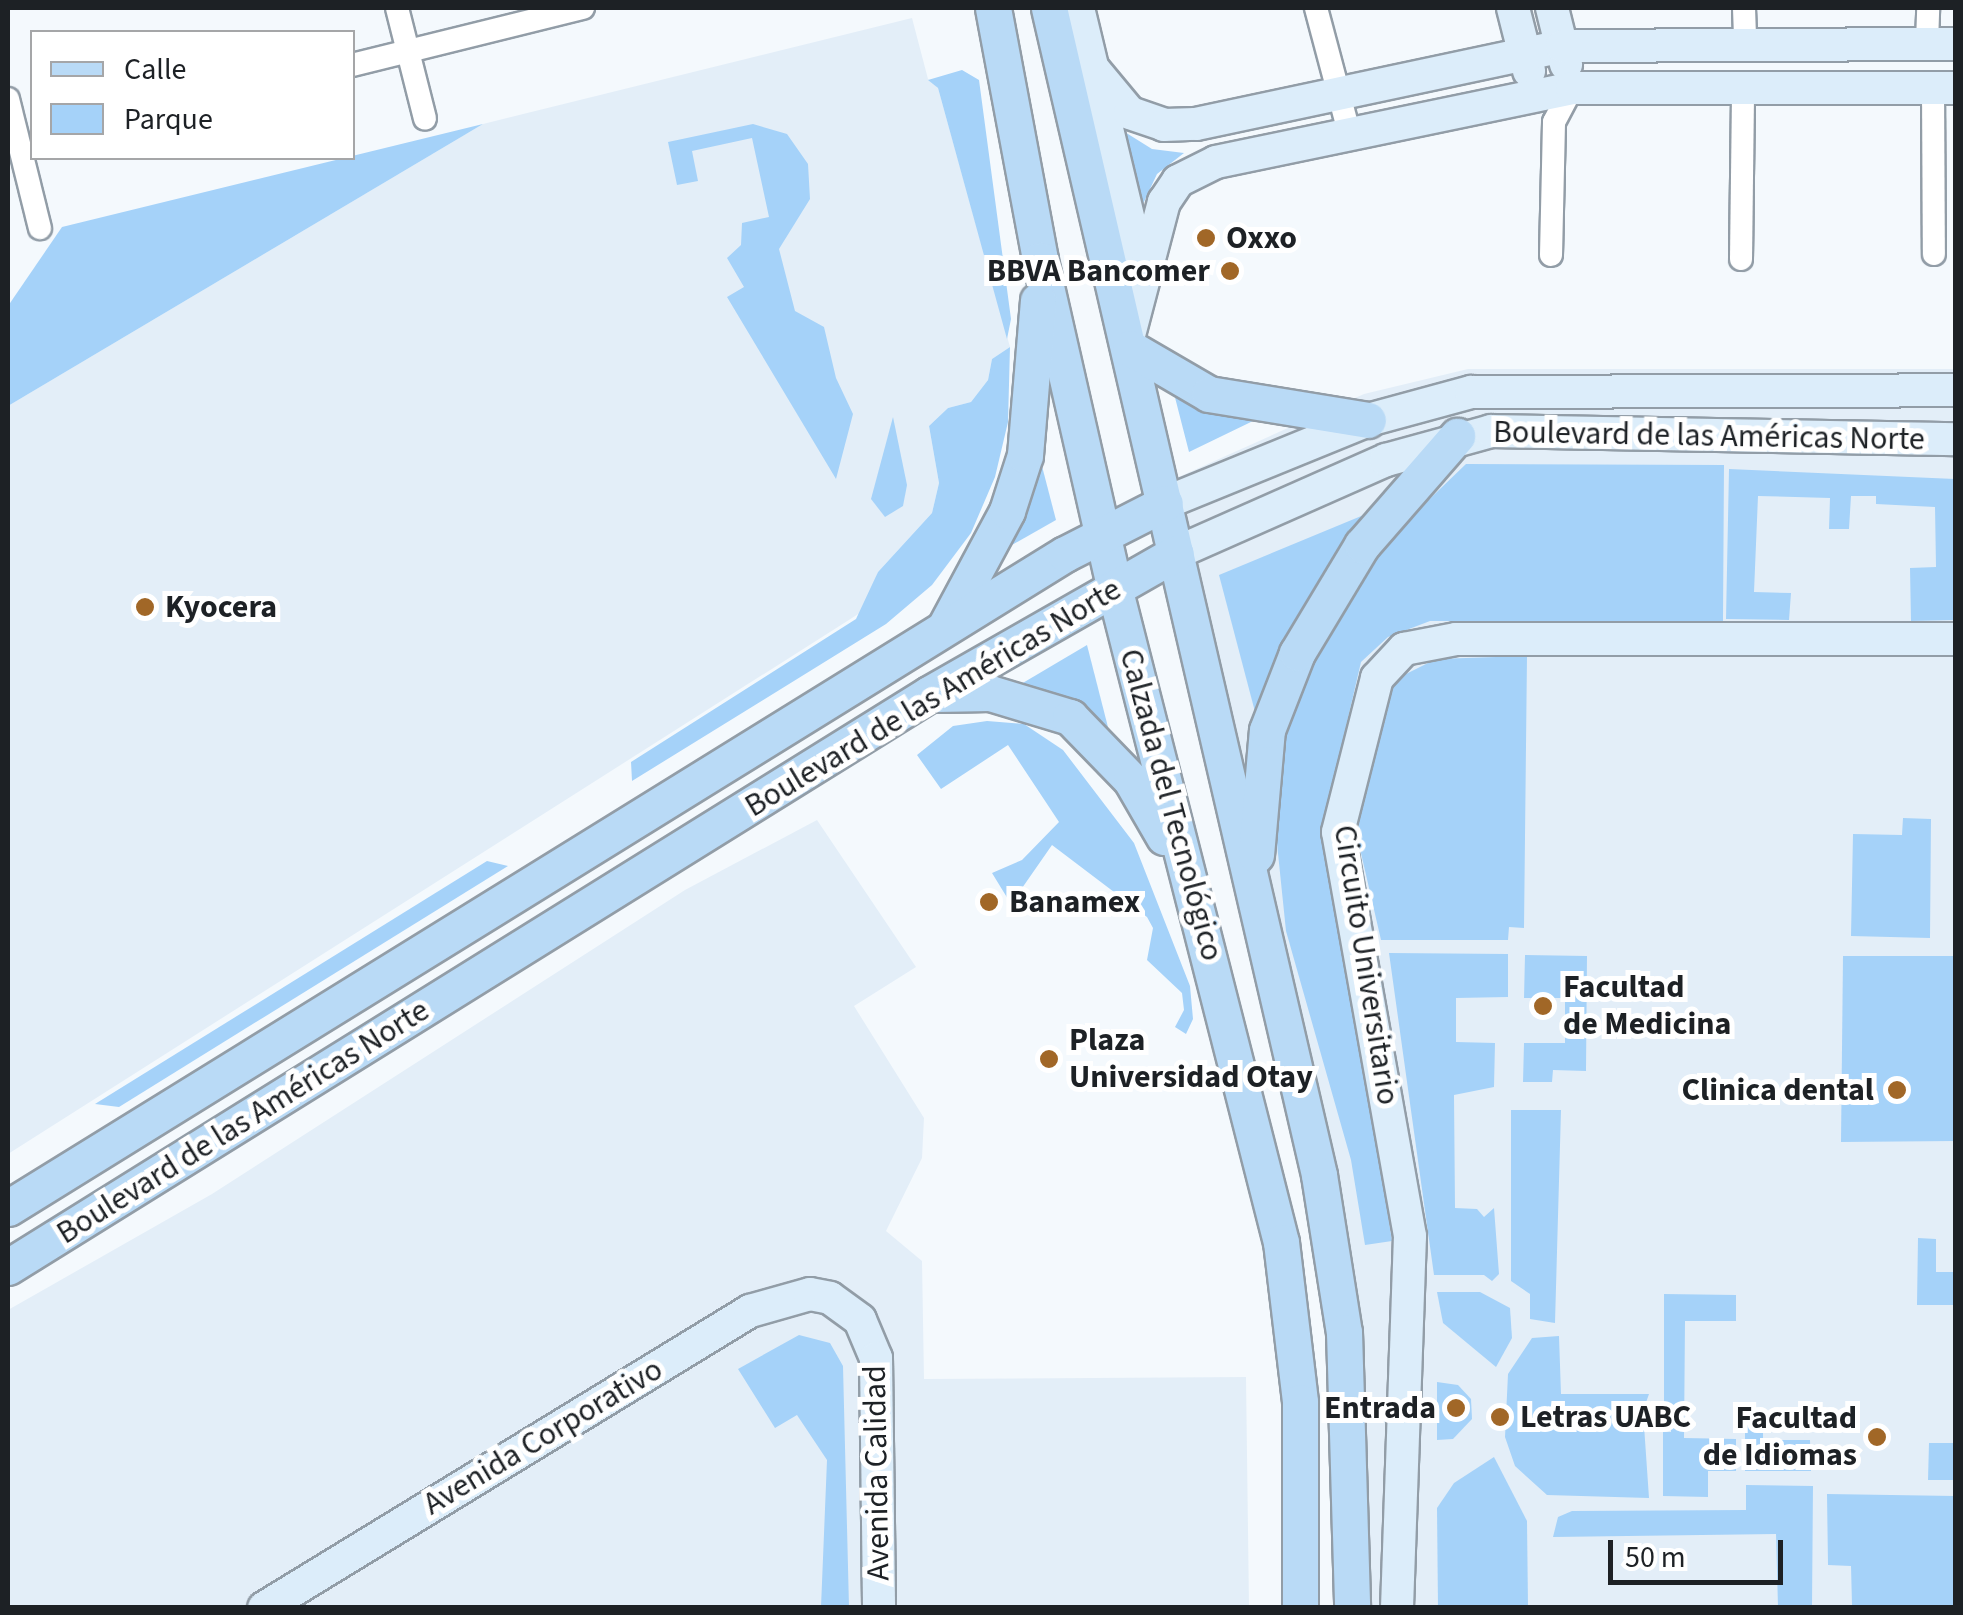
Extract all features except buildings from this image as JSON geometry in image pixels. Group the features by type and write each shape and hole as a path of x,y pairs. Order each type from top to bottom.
{"main road":[{"name":"Calzada del Tecnológico","path":"993,8 1040,260 1114,586 1189,887 1255,1121 1281,1242 1300,1402 1300,1608"},
{"name":"Calzada del Tecnológico","path":"1049,8 1319,1174 1342,1313 1352,1608"},
{"path":"944,629 1008,511 1025,456 1040,260"},
{"path":"1129,343 1209,394 1368,420"},
{"path":"1254,901 1267,730 1282,686 1362,545 1458,436"},
{"name":"Boulevard de las Américas Norte","path":"8,1208 1103,532 1165,504"},
{"name":"Boulevard de las Américas Norte","path":"11,1256 929,694 1176,553"},
{"path":"929,694 990,693 1070,716 1131,780 1189,887"}],"street":[{"path":"398,8 424,119"},
{"path":"355,65 583,8"},
{"path":"1078,8 1144,280"},
{"path":"1316,8 1349,132"},
{"path":"1512,8 1534,92 1554,122"},
{"path":"1551,255 1554,122 1572,88 1552,8"},
{"path":"1744,8 1745,44"},
{"path":"1090,64 1130,113 1164,125 1562,46 1941,44 1928,8"},
{"path":"1129,343 1154,225 1178,182 1216,162 1534,92 1572,88 1944,88 1934,254"},
{"path":"1741,259 1743,89"},
{"path":"8,100 40,228"},
{"name":"Boulevard de las Américas Norte","path":"1165,504 1368,420 1436,398 1509,388 1956,390"},
{"name":"Boulevard de las Américas Norte","path":"1176,553 1386,460 1458,436 1491,431 1956,439"},
{"name":"Circuito Universitario","path":"1397,1608 1410,1236 1338,832 1377,678 1404,648 1429,642 1956,639"},
{"name":"Avenida Corporativo","path":"264,1608 750,1311 792,1294 830,1298"},
{"name":"Avenida Calidad","path":"830,1298 860,1320 876,1358 879,1608"}],"shaded area":[{"path":"912,18 928,79 938,88 1010,347 992,359 988,380 971,402 948,408 929,426 939,483 932,513 878,572 863,611 8,1154 8,406 483,124"},
{"path":"1468,369 1955,369 1955,1607 1369,1607 1356,1302 1340,1185 1172,480 1364,394"},
{"path":"817,820 916,967 854,1006 924,1118 922,1158 886,1231 922,1261 924,1379 1246,1377 1249,1607 8,1608 8,1310 212,1194 685,890"}],"green space":[{"path":"962,70 979,80 1011,319 1007,339 938,88 928,80"},
{"path":"483,124 8,406 8,306 62,227 336,160 355,160 355,155"},
{"path":"753,124 787,134 808,164 810,199 779,249 795,311 824,327 836,378 853,414 836,479 727,297 744,287 727,258 741,245 742,223 769,217 752,138 692,151 698,181 677,185 668,142"},
{"path":"1112,124 1152,149 1184,153 1157,174 1136,219"},
{"path":"1010,347 1008,422 995,477 971,533 932,585 886,624 632,781 631,762 856,619 878,572 932,513 939,483 929,426 948,408 971,402 988,380 992,359"},
{"path":"1170,378 1186,402 1253,421 1189,452"},
{"path":"893,417 907,485 903,506 885,517 871,499"},
{"path":"1037,447 1056,520 996,554"},
{"path":"1466,464 1724,465 1723,621 1430,621 1388,637 1361,662 1326,813 1392,1241 1365,1245 1351,1160 1286,931 1276,834 1282,747 1287,717 1332,617 1387,540"},
{"path":"1729,469 1955,479 1955,620 1911,621 1910,568 1936,567 1935,507 1876,504 1876,496 1851,496 1849,529 1829,529 1830,498 1758,496 1754,592 1791,593 1789,620 1726,619"},
{"path":"1383,507 1259,727 1219,575"},
{"path":"1087,645 1110,735 1016,687"},
{"path":"1527,656 1524,928 1509,927 1508,940 1381,940 1355,827 1377,720 1394,680 1436,659"},
{"path":"987,721 1024,724 1063,750 1134,843 1190,986 1193,1019 1186,1034 1175,1027 1184,1010 1182,993 1147,960 1153,928 1147,917 1052,845 1011,904 992,873 1022,860 1059,822 1008,745 941,789 917,755 953,726"},
{"path":"1903,818 1931,819 1930,938 1851,936 1853,834 1902,835"},
{"path":"487,861 508,866 119,1107 95,1104"},
{"path":"1389,953 1508,954 1508,997 1456,998 1456,1042 1495,1043 1494,1087 1454,1095 1455,1208 1477,1209 1484,1217 1494,1208 1499,1274 1492,1281 1484,1275 1434,1275"},
{"path":"1525,955 1587,956 1586,1071 1553,1070 1552,1082 1523,1082 1524,1043 1565,1043 1565,998 1524,998"},
{"path":"1843,956 1955,956 1955,1141 1841,1142"},
{"path":"1511,1110 1561,1110 1555,1323 1530,1319 1530,1294 1511,1281"},
{"path":"1918,1238 1936,1239 1936,1272 1955,1272 1955,1305 1917,1305"},
{"path":"1437,1292 1480,1292 1510,1308 1512,1338 1496,1367 1443,1323"},
{"path":"1664,1294 1736,1295 1736,1321 1685,1321 1684,1438 1736,1439 1736,1471 1708,1471 1708,1497 1663,1496 1663,1432 1671,1432 1671,1413 1664,1413"},
{"path":"799,1335 830,1343 843,1366 849,1607 821,1607 827,1460 797,1415 775,1428 738,1369"},
{"path":"1559,1336 1561,1394 1649,1394 1643,1411 1649,1498 1547,1495 1515,1466 1505,1437 1508,1374 1532,1338"},
{"path":"1437,1382 1458,1385 1471,1399 1472,1419 1453,1439 1437,1440"},
{"path":"1745,1417 1763,1417 1763,1440 1810,1440 1811,1471 1745,1471"},
{"path":"1929,1443 1955,1443 1955,1480 1928,1480"},
{"path":"1494,1457 1527,1521 1528,1607 1438,1607 1437,1508 1454,1483"},
{"path":"1746,1485 1813,1486 1812,1607 1778,1607 1776,1534 1553,1537 1558,1517 1572,1511 1746,1510"},
{"path":"1827,1494 1955,1496 1955,1607 1852,1605 1851,1566 1828,1565"}],"place":[{"name":"Oxxo","path":"1206,238"},
{"name":"BBVA Bancomer","path":"1230,271"},
{"name":"Kyocera","path":"145,607"},
{"name":"Banamex","path":"989,902"},
{"name":"Facultad de Medicina","path":"1543,1006"},
{"name":"Plaza Universidad Otay","path":"1049,1059"},
{"name":"Clinica dental","path":"1897,1090"},
{"name":"Entrada","path":"1456,1408"},
{"name":"Letras UABC","path":"1500,1417"},
{"name":"Facultad de Idiomas","path":"1877,1437"}]}
